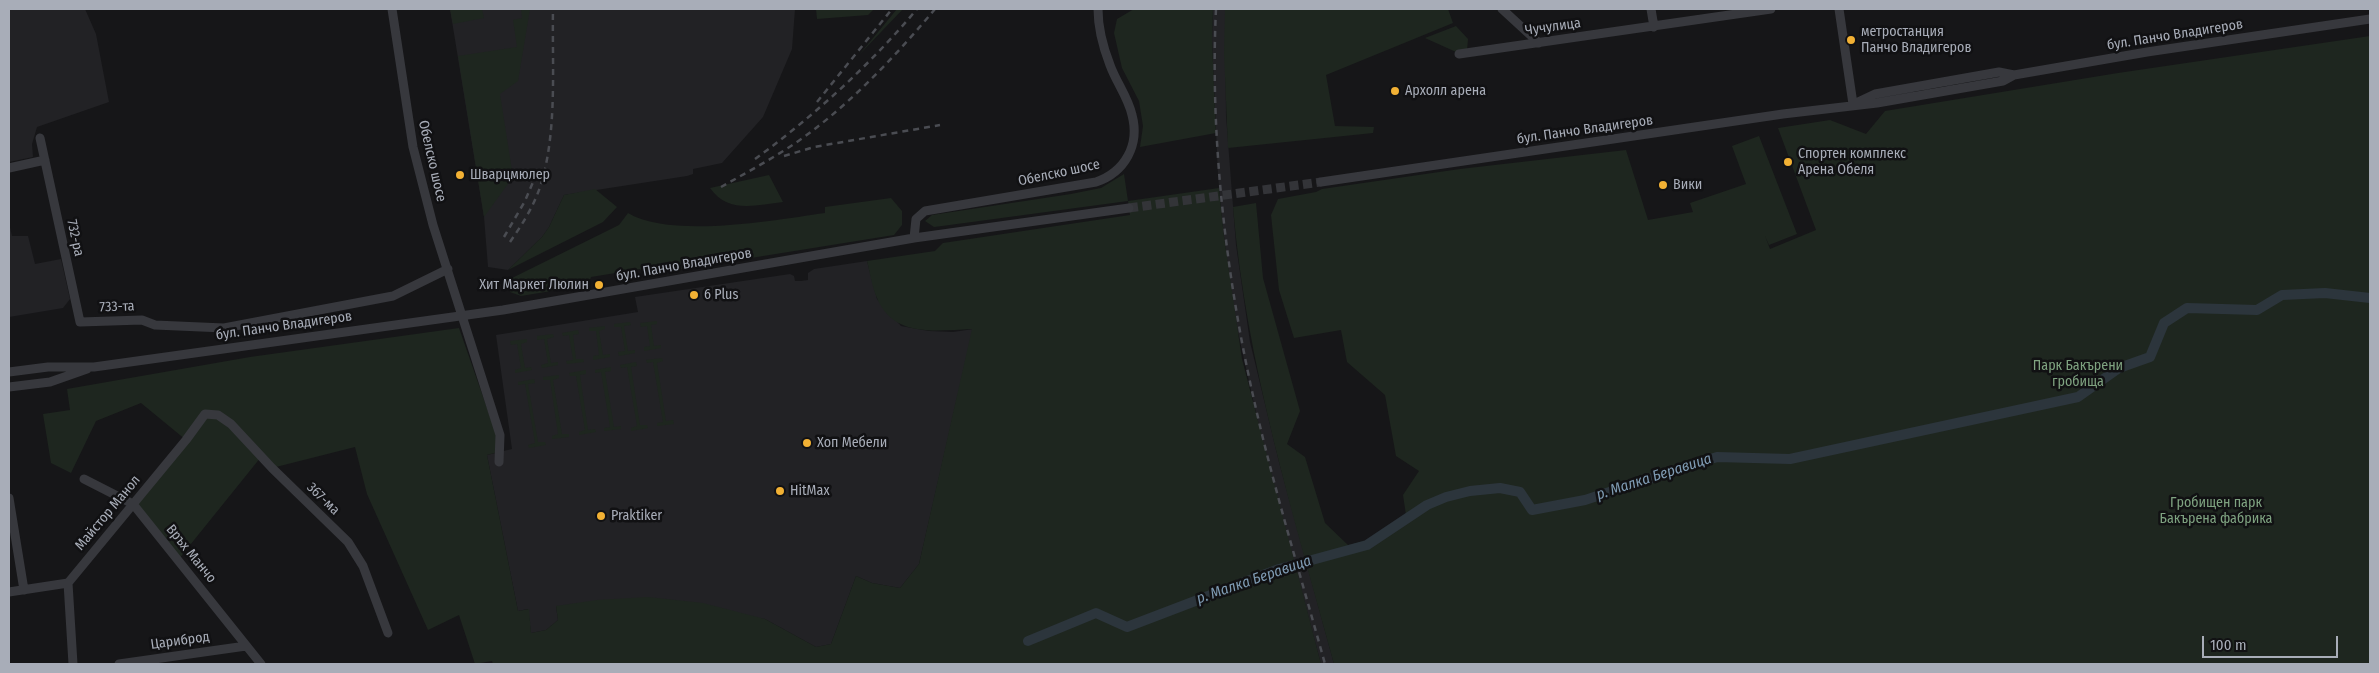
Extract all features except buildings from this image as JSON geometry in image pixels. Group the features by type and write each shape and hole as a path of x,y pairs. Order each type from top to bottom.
{"street":[{"name":"Обелско шосе","path":"392,9 413,147 433,225 500,435 499,462"},
{"name":"Обелско шосе","path":"914,238 916,219 925,211 1096,182 1116,172 1126,161 1134,137 1132,113 1110,67 1103,44 1098,9"},
{"path":"1502,9 1539,43"},
{"path":"1651,9 1654,27"},
{"name":"Чучулица","path":"1458,54 1771,9"},
{"path":"1839,9 1853,104"},
{"name":"бул. Панчо Владигеров","path":"1321,182 1853,104 1877,103 2003,82 2014,75 2147,52 2370,19"},
{"name":"732-ра","path":"40,138 80,322"},
{"path":"9,168 45,160"},
{"name":"бул. Панчо Владигеров","path":"9,372 48,367 94,367 463,315 707,275 914,238 1129,208"},
{"name":"733-та","path":"80,322 142,320 155,325 224,328 393,296 448,269"},
{"name":"бул. Панчо Владигеров","path":"9,387 50,382 94,367"},
{"name":"Майстор Манол","path":"68,583 186,440 205,414"},
{"name":"367-ма","path":"205,414 218,415 231,424 272,468 348,542 363,566 388,633"},
{"name":"Връх Манчо","path":"84,480 133,504 261,664"},
{"path":"9,498 24,590"},
{"path":"9,592 68,583 73,664"},
{"name":"Цариброд","path":"119,664 246,646"}],"shaded area":[{"path":"9,9 85,9 96,34 109,102 37,127 32,144 33,157 9,162"},
{"path":"450,9 795,9 792,49 763,117 722,163 693,169 693,174 687,176 564,195 549,227 542,237 508,270 488,267 484,217"},
{"path":"1213,9 1225,9 1226,116 1236,245 1250,342 1279,462 1334,664 1321,664 1268,466 1235,319 1218,176 1212,39"},
{"path":"9,223 12,236 28,236 35,264 61,259 70,299 63,308 9,317"},
{"path":"867,261 877,299 901,326 929,331 953,332 973,329 919,564 900,588 872,583 856,576 831,644 816,647 765,619 556,606 558,620 546,630 531,633 528,609 518,611 487,455 512,449 496,335 638,312 635,297 790,274 794,276 795,281 808,280 808,273 814,269"}],"green space":[{"path":"450,9 482,9 484,18 453,24"},
{"path":"521,9 530,9 518,81 500,94 513,177 484,217 458,56 517,47 513,20 522,18"},
{"path":"816,9 874,9 868,15 817,19"},
{"path":"897,9 903,9 859,55"},
{"path":"1134,9 1213,9 1212,39 1216,133 1140,147 1143,126 1139,101 1122,68 1114,33 1117,19"},
{"path":"1225,9 1448,9 1453,23 1326,75 1335,126 1374,127 1373,133 1228,148 1224,53"},
{"path":"1456,26 1468,39 1467,50 1456,52 1425,38"},
{"name":"Парк Бакърени гробища","path":"2370,36 2370,664 1334,664 1287,494 1260,381 1239,266 1233,207 1256,203 1263,278 1300,411 1287,444 1305,457 1325,523 1348,545 1369,540 1406,515 1403,495 1419,471 1396,456 1385,395 1347,362 1341,330 1294,338 1279,290 1271,215 1278,199 1316,192 1322,189 1460,169 1626,150 1648,220 1693,212 1690,203 1746,184 1732,146 1759,136 1797,234 1769,245 1765,236 1770,249 1816,230 1778,128 1830,120 1866,134 1885,111 2118,73"},
{"path":"1124,174 1128,201 934,227 925,221 932,215 1101,188"},
{"path":"769,175 783,202 753,206 734,205 725,202 710,188"},
{"path":"1219,188 1224,237 1242,359 1321,664 493,664 492,661 475,664 459,615 428,630 367,494 355,447 272,468 261,457 178,560 133,504 186,440 141,403 96,421 71,473 51,463 43,414 70,410 67,389 250,357 459,328 502,451 487,455 518,611 529,609 531,633 546,630 558,620 556,606 597,600 648,597 703,603 765,619 816,647 831,644 856,576 872,583 900,588 919,564 972,329 918,329 894,320 885,311 877,298 867,261 935,251 943,243 1130,215 1128,201"},
{"path":"595,189 617,207 603,222 508,270 542,237 549,227 564,195"},
{"path":"891,198 902,211 902,225 894,235 645,275 640,269 591,277 588,285 521,296 510,292 507,283 510,279 619,225 628,213 647,221 670,225 724,225 780,220 825,213 825,207"},
{"path":"657,321 657,324 651,325 654,346 661,345 661,348 644,351 644,347 650,346 647,326 641,327 640,323"},
{"path":"630,322 631,325 624,326 628,351 635,350 635,353 619,356 618,352 625,351 621,327 614,327 614,324"},
{"path":"605,326 605,329 599,331 603,355 610,354 610,357 593,360 593,356 599,355 596,331 589,331 589,328"},
{"path":"578,330 579,334 573,335 576,359 583,359 584,362 567,364 566,361 573,360 569,335 563,336 562,333"},
{"path":"553,334 554,337 547,339 551,363 558,362 558,365 542,368 541,365 548,363 544,339 537,340 537,336"},
{"path":"527,339 527,342 521,344 525,368 531,367 532,370 515,373 515,370 521,368 517,344 511,345 510,341"},
{"path":"662,358 663,361 657,363 666,421 673,420 674,424 657,426 657,423 663,422 653,362 647,363 646,360"},
{"path":"636,362 637,366 631,367 640,425 647,425 648,428 631,431 631,428 637,426 627,367 621,368 620,365"},
{"path":"611,367 611,371 605,372 614,427 621,426 621,429 604,431 604,428 610,427 601,372 595,373 595,370"},
{"path":"586,370 586,374 580,375 588,430 595,429 596,432 579,435 579,432 585,430 576,376 570,376 569,373"},
{"path":"559,375 559,378 553,380 562,434 569,434 569,437 552,439 552,436 558,434 550,380 543,380 543,377"},
{"path":"534,379 535,383 528,384 538,442 545,442 546,445 529,448 528,445 535,443 525,384 518,385 518,382"}],"waterway":[{"name":"р. Малка Беравица","path":"1028,641 1096,613 1127,627 1279,569 1367,545 1427,505 1446,497 1470,491 1500,488 1520,492 1532,510 1585,500 1717,457 1790,459 2078,397 2119,368 2150,357 2164,323 2187,308 2257,310 2282,295 2325,293 2370,298"}],"tunnel":[{"path":"1129,208 1321,182"}],"railway":[{"path":"510,242 534,203 543,177 547,157 553,93 553,9"},
{"path":"817,102 892,9"},
{"path":"755,159 841,89 917,9"},
{"path":"721,187 765,162 811,132 868,83 935,9"},
{"path":"1216,9 1215,104 1222,201 1234,297 1242,345 1268,460 1325,664"},
{"path":"784,156 814,147 940,125"},
{"path":"504,237 525,201 536,175"}],"place":[{"name":"метростанция Панчо Владигеров","path":"1851,40"},
{"name":"Архолл арена","path":"1395,91"},
{"name":"Спортен комплекс Арена Обеля","path":"1788,162"},
{"name":"Шварцмюлер","path":"460,175"},
{"name":"Вики","path":"1663,185"},
{"name":"Хит Маркет Люлин","path":"599,285"},
{"name":"6 Plus","path":"694,295"},
{"name":"Хоп Мебели","path":"807,443"},
{"name":"HitMax","path":"780,491"},
{"name":"Praktiker","path":"601,516"}],"park label":[{"name":"Гробищен парк Бакърена фабрика","path":"2216,512"}]}
